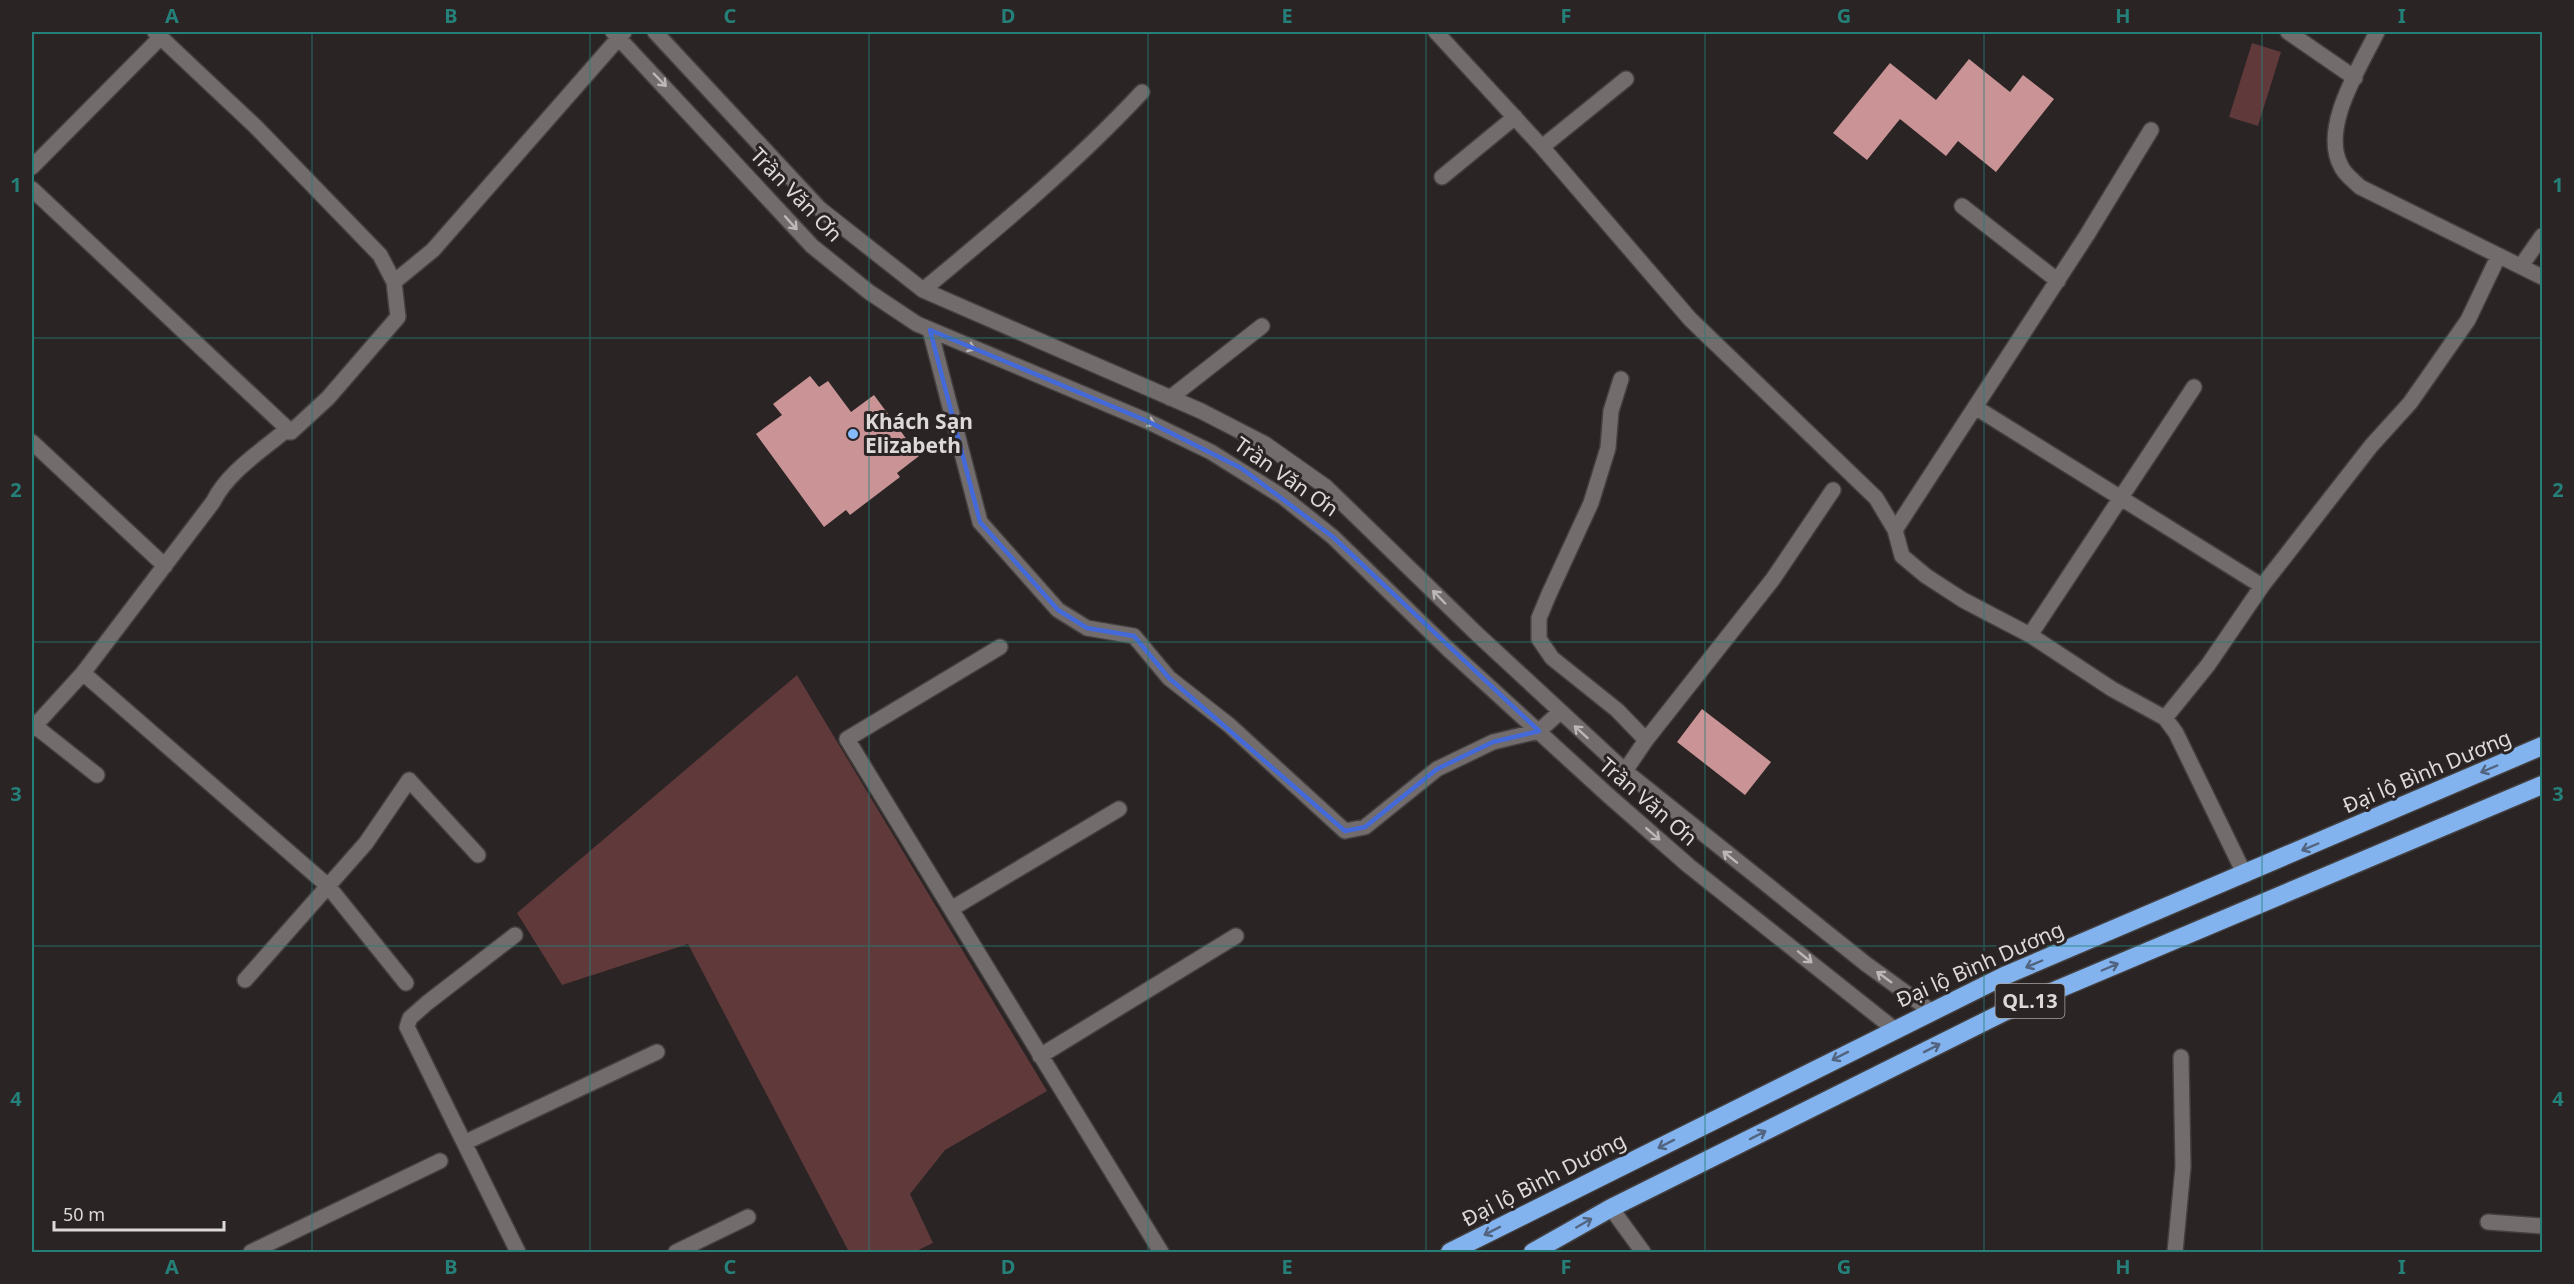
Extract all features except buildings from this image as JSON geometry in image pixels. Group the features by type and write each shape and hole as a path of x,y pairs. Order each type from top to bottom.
{"highway":[{"name":"Đại lộ Bình Dương","path":"1450,1252 2004,976 2245,875 2542,746"},
{"name":"QL.13","path":"1533,1252 1611,1208 2004,1012 2542,784"}],"street":[{"name":"Trần Văn Ơn","path":"655,32 820,209 923,290 1240,430 1296,463 1326,487 1560,712 1625,771 1857,958 1931,1011"},
{"path":"1436,32 1542,147 1690,320 1876,498 1895,531 1902,556 1926,576 1963,600 2030,635 2112,689 2165,718 2176,734 2245,875"},
{"path":"2288,32 2355,78"},
{"path":"2377,32 2338,116 2334,140 2341,166 2360,187 2542,277"},
{"path":"32,167 158,34 256,127 380,255 394,282 398,317 328,398 291,432 285,432 234,474 218,491 165,566 83,673 33,728 97,775"},
{"name":"Trần Văn Ơn","path":"619,34 812,246 869,292 930,330 1147,421 1240,468 1334,537 1448,649 1574,765 1689,866 1894,1029"},
{"path":"394,282 433,250 619,34"},
{"path":"1542,147 1626,79"},
{"path":"923,290 1038,195 1100,137 1142,92"},
{"path":"1442,177 1515,117"},
{"path":"1895,531 2058,281 2151,130"},
{"path":"32,189 291,432"},
{"path":"1962,206 2058,281"},
{"path":"2520,266 2542,236"},
{"path":"2165,718 2208,665 2262,586 2371,446 2410,403 2468,320 2498,257"},
{"path":"1170,398 1262,326"},
{"path":"930,330 980,522 1058,610 1087,628 1134,636 1169,678 1229,725 1345,831 1365,827 1437,768 1493,742 1539,731 1560,712"},
{"path":"1621,379 1611,411 1608,448 1591,503 1539,618 1539,639 1552,658 1617,710 1647,740"},
{"path":"2030,635 2194,387"},
{"path":"1975,407 2262,586"},
{"path":"32,442 165,566"},
{"path":"1625,771 1773,579 1833,490"},
{"path":"1000,647 847,739 1161,1252"},
{"path":"83,673 328,886 406,983"},
{"path":"244,980 366,843 409,780 477,855"},
{"path":"951,909 1119,809"},
{"path":"514,935 427,1003 410,1018 407,1027 466,1142 518,1252"},
{"path":"1040,1056 1236,936"},
{"path":"466,1142 657,1052"},
{"path":"2175,1252 2183,1167 2181,1057"},
{"path":"250,1252 440,1161"},
{"path":"1611,1208 1643,1252"},
{"path":"676,1252 748,1217"},
{"path":"2488,1222 2542,1226"}],"highlighted area":[{"path":"930,330 1147,421 1241,468 1333,537 1539,731 1493,742 1437,769 1365,827 1345,831 1169,678 1134,636 1087,628 1058,610 980,522"}],"shaded area":[{"path":"2252,43 2281,52 2258,126 2229,117"},
{"path":"797,675 1047,1091 945,1150 910,1194 933,1243 914,1252 849,1252 688,944 562,985 517,913"}],"place":[{"name":"Khách Sạn Elizabeth","path":"853,434"}]}
